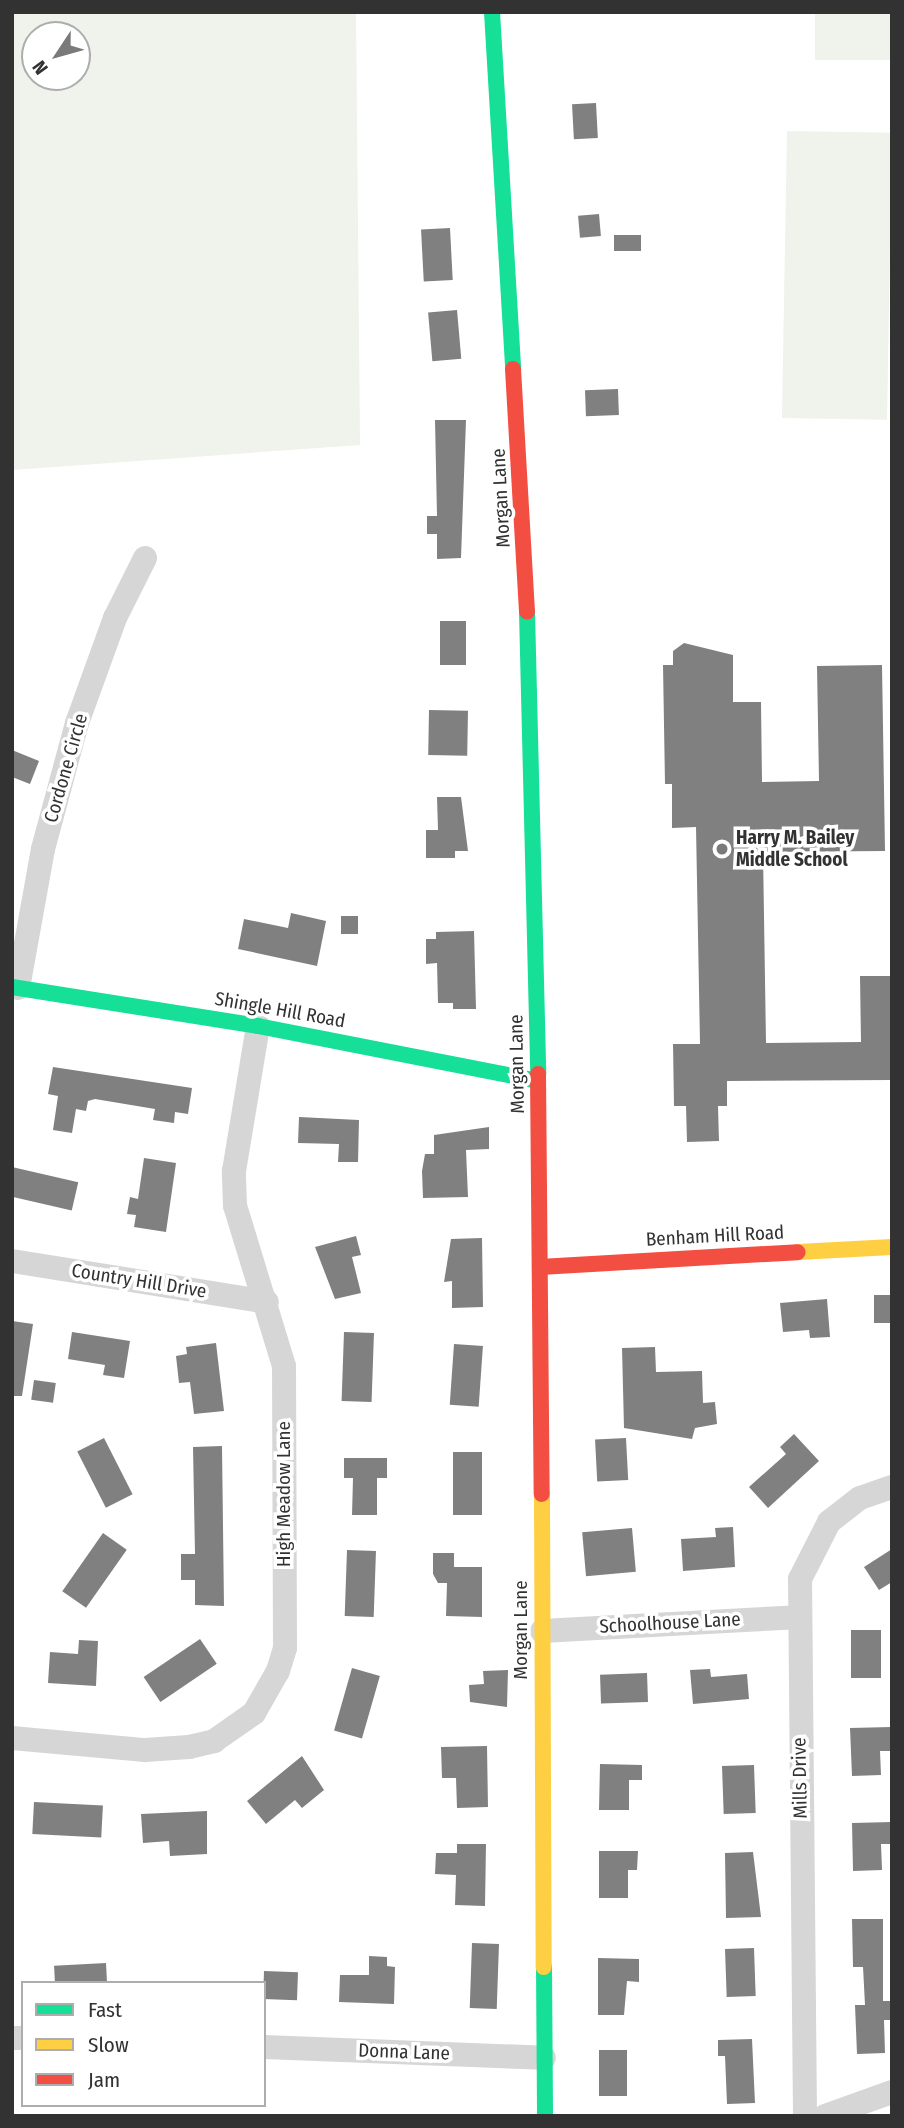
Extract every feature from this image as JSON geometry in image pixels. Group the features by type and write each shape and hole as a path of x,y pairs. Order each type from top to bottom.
{"street":[{"name":"Morgan Lane","path":"492,12 529,642 538,1081 545,2116"},
{"name":"Cordone Circle","path":"15,987 43,849 77,723 115,618 145,558"},
{"name":"Shingle Hill Road","path":"15,987 258,1026 538,1081"},
{"name":"High Meadow Lane","path":"12,1738 145,1750 189,1747 235,1728 269,1691 285,1647 284,1380 267,1302 235,1206 234,1171 258,1026"},
{"name":"Benham Hill Road","path":"540,1267 892,1247"},
{"name":"Country Hill Drive","path":"12,1261 267,1302"},
{"name":"Mills Drive","path":"805,2116 798,1617 800,1579 816,1539 844,1509 892,1487"},
{"name":"Schoolhouse Lane","path":"542,1631 798,1617"},
{"name":"Donna Lane","path":"266,2047 544,2058"},
{"path":"825,2116 892,2092"}],"shaded area":[{"path":"356,12 360,445 12,470 12,13"},
{"path":"815,12 892,12 892,60 815,60"},
{"path":"787,131 892,133 887,420 782,418"}],"building":[{"path":"596,103 598,138 574,139 572,104"},
{"path":"599,214 601,236 580,238 578,216"},
{"path":"450,228 453,280 424,281 421,230"},
{"path":"614,235 641,235 641,251 614,251"},
{"path":"457,310 461,359 432,361 428,313"},
{"path":"618,389 619,415 586,416 585,390"},
{"path":"435,420 466,420 461,558 437,559 437,534 427,534 427,516 437,516"},
{"path":"440,621 466,621 466,665 440,665"},
{"path":"684,643 733,655 733,702 761,702 762,782 819,781 817,666 882,665 885,851 763,852 766,1043 861,1042 860,976 892,976 892,1080 727,1081 727,1106 718,1106 719,1141 687,1142 686,1106 674,1106 673,1044 700,1044 696,827 672,828 672,784 665,784 663,665 673,665 673,651"},
{"path":"429,710 468,711 467,756 428,755"},
{"path":"12,750 39,761 30,784 12,777"},
{"path":"437,797 461,797 468,851 455,851 455,858 426,858 426,830 438,830"},
{"path":"291,913 326,921 317,966 238,949 244,919 288,928"},
{"path":"341,916 358,916 358,934 341,934"},
{"path":"474,931 476,1009 453,1009 453,1003 438,1003 437,963 426,964 426,939 436,939 436,932"},
{"path":"53,1067 192,1088 188,1114 175,1112 174,1123 153,1120 155,1109 95,1099 88,1101 86,1111 76,1109 72,1133 53,1130 58,1096 48,1094"},
{"path":"299,1117 359,1120 358,1162 338,1162 339,1144 298,1143"},
{"path":"489,1127 489,1149 466,1150 468,1197 423,1198 422,1171 425,1154 434,1154 434,1135"},
{"path":"144,1158 176,1163 166,1232 134,1227 136,1215 127,1214 130,1197 138,1199"},
{"path":"12,1167 78,1182 72,1211 12,1197"},
{"path":"356,1236 361,1255 352,1257 361,1293 335,1299 315,1247"},
{"path":"482,1238 483,1307 452,1308 452,1281 444,1282 451,1239"},
{"path":"874,1295 892,1295 892,1323 874,1323"},
{"path":"827,1299 830,1337 810,1338 809,1330 783,1332 780,1303"},
{"path":"12,1321 33,1324 22,1396 12,1396"},
{"path":"72,1332 130,1341 124,1378 103,1375 105,1365 68,1359"},
{"path":"344,1332 374,1333 372,1402 342,1401"},
{"path":"216,1343 224,1411 194,1414 190,1382 179,1383 176,1356 187,1354 186,1347"},
{"path":"454,1344 483,1346 479,1407 450,1405"},
{"path":"655,1347 656,1372 702,1371 703,1403 715,1402 717,1424 695,1428 692,1439 624,1428 622,1348"},
{"path":"34,1380 56,1383 53,1403 31,1400"},
{"path":"794,1434 819,1461 768,1508 749,1487 786,1454 780,1447"},
{"path":"104,1438 133,1494 106,1508 77,1452"},
{"path":"626,1438 628,1480 597,1482 595,1440"},
{"path":"222,1446 224,1606 195,1605 195,1580 181,1580 181,1554 195,1554 193,1447"},
{"path":"453,1452 482,1452 482,1515 453,1515"},
{"path":"344,1458 387,1458 387,1478 377,1478 377,1515 352,1515 353,1478 344,1478"},
{"path":"733,1527 735,1567 683,1571 681,1539 716,1537 715,1528"},
{"path":"632,1528 636,1572 586,1576 582,1532"},
{"path":"103,1533 127,1550 86,1608 62,1591"},
{"path":"892,1549 892,1582 879,1590 864,1567"},
{"path":"347,1550 376,1551 374,1617 345,1616"},
{"path":"433,1553 454,1553 454,1567 482,1567 482,1617 446,1616 447,1583 438,1583 433,1574"},
{"path":"851,1630 881,1630 881,1678 851,1678"},
{"path":"200,1639 217,1664 160,1702 144,1677"},
{"path":"79,1640 98,1641 96,1686 48,1683 50,1652 78,1654"},
{"path":"352,1668 380,1676 362,1738 334,1730"},
{"path":"710,1669 711,1677 747,1674 749,1699 693,1704 690,1670"},
{"path":"508,1670 507,1707 470,1702 469,1685 484,1684 483,1671"},
{"path":"647,1673 648,1702 601,1704 600,1675"},
{"path":"891,1727 892,1751 880,1751 881,1775 852,1776 850,1728"},
{"path":"487,1746 488,1807 457,1808 456,1778 442,1778 441,1747"},
{"path":"302,1756 324,1790 302,1808 295,1800 266,1824 247,1801"},
{"path":"600,1764 642,1765 642,1780 629,1780 629,1810 599,1810"},
{"path":"754,1765 756,1813 724,1814 722,1766"},
{"path":"34,1802 103,1806 101,1838 32,1834"},
{"path":"207,1811 207,1854 170,1856 169,1841 143,1843 141,1814"},
{"path":"892,1822 892,1844 881,1844 882,1870 853,1871 852,1823"},
{"path":"457,1844 486,1844 485,1906 455,1905 456,1875 435,1874 436,1853 457,1853"},
{"path":"599,1851 638,1851 637,1870 628,1870 628,1898 599,1898"},
{"path":"753,1852 761,1917 726,1918 725,1853"},
{"path":"852,1919 883,1919 883,2001 892,2001 892,2020 884,2020 885,2053 857,2054 855,2005 865,2005 863,1967 853,1967"},
{"path":"472,1943 499,1944 497,2009 470,2008"},
{"path":"754,1948 756,1996 727,1997 725,1949"},
{"path":"369,1956 387,1957 387,1966 395,1967 394,2004 339,2002 340,1975 369,1975"},
{"path":"598,1958 639,1959 639,1982 627,1981 624,2015 598,2015"},
{"path":"106,1963 107,1981 55,1981 54,1966"},
{"path":"264,1971 298,1972 297,2000 266,1999"},
{"path":"752,2039 755,2103 727,2104 725,2056 718,2056 718,2040"},
{"path":"599,2050 627,2050 627,2096 599,2096"}],"traffic: fast":[{"path":"492,12 513,369"},
{"path":"527,612 538,1074"},
{"path":"12,987 258,1026 538,1081"},
{"path":"544,1967 545,2116"}],"traffic: slow":[{"path":"798,1252 892,1247"},
{"path":"542,1494 544,1967"}],"traffic: jam":[{"path":"513,369 527,612"},
{"path":"538,1074 542,1494"},
{"path":"540,1267 798,1252"}],"place":[{"name":"Harry M. Bailey Middle School","path":"722,849"}]}
